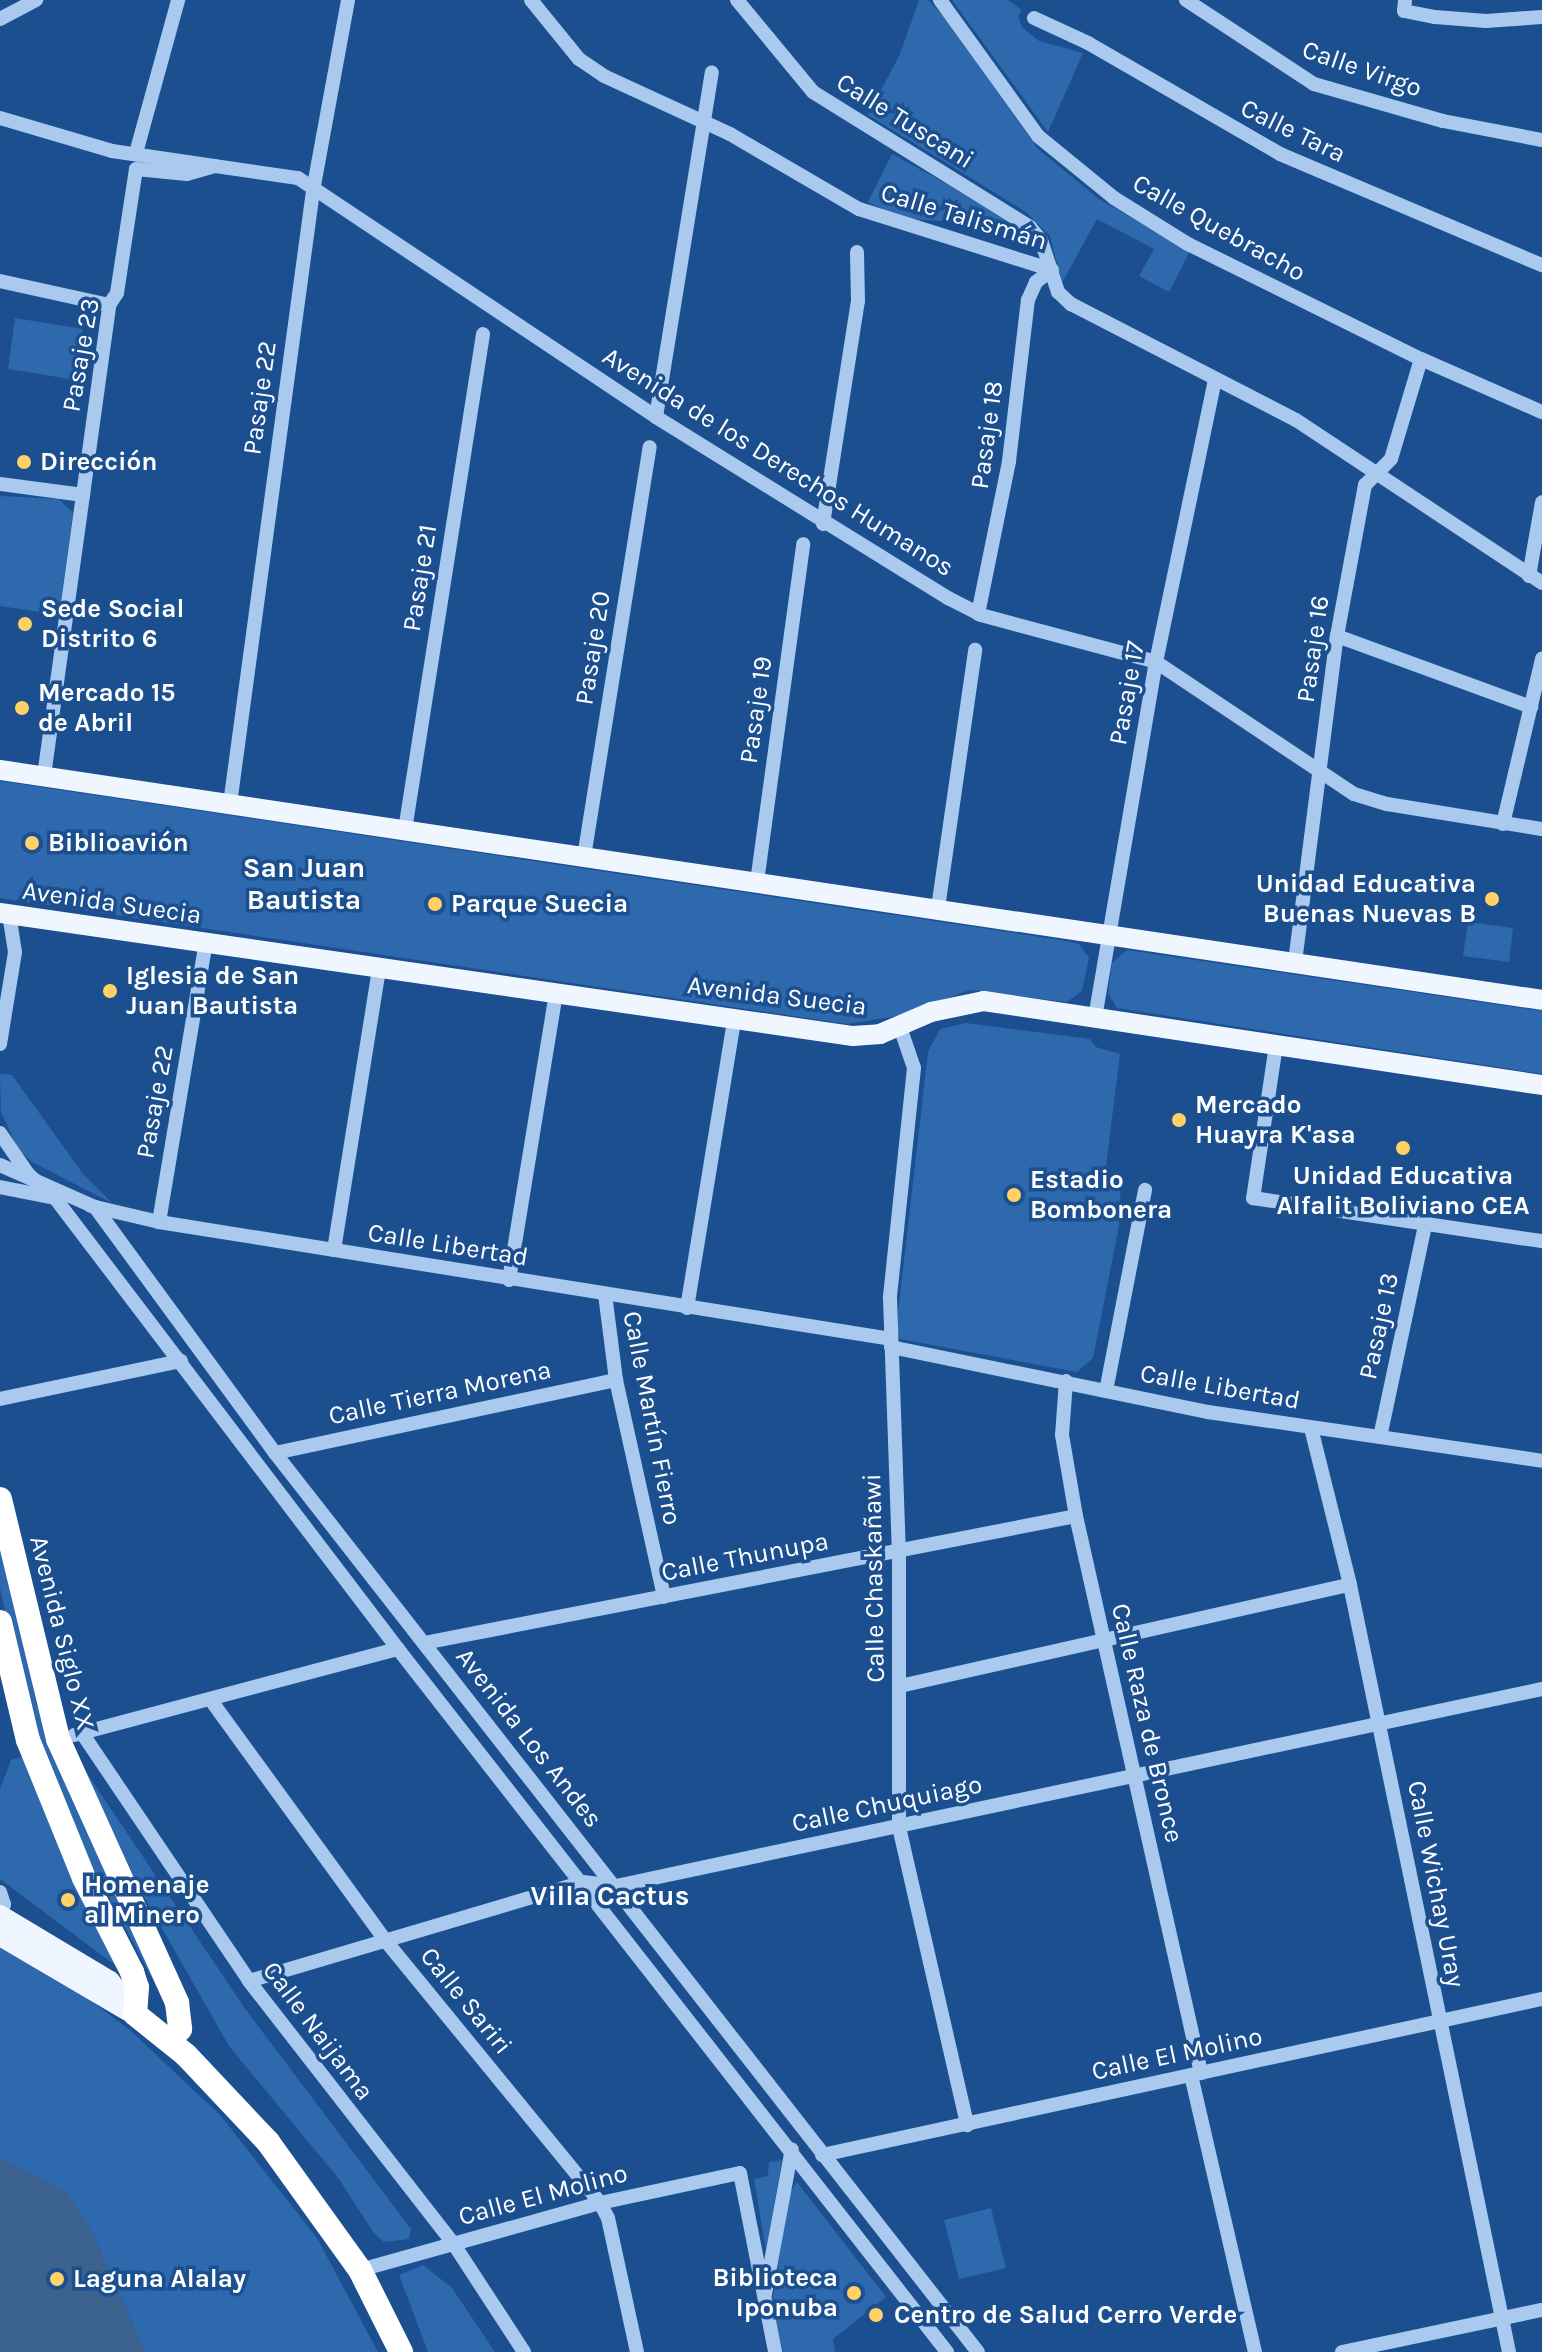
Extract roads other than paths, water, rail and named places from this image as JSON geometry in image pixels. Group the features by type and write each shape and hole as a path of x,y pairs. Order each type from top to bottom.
{"highway":[{"name":"Avenida Siglo XX","path":"0,1499 58,1739 177,2003 180,2029 169,2041"},
{"path":"0,1622 28,1740 84,1878 132,1972 137,1987 135,2014 169,2041 268,2142 360,2270 401,2352"}],"main road":[{"path":"0,770 1110,933 1542,1000"},
{"name":"Avenida Suecia","path":"5,914 853,1036 900,1027 968,1001 1542,1085"},
{"path":"0,1921 110,1981 135,2014"}],"street":[{"path":"0,19 36,0"},
{"path":"136,153 178,0"},
{"name":"Pasaje 22","path":"230,804 313,191 348,0"},
{"name":"Calle Talismán","path":"531,0 579,59 604,76 705,123 892,224 971,242 1052,270 1058,292 1071,304 1296,420 1535,579"},
{"name":"Calle Tuscani","path":"737,0 813,92 1018,218 1041,240 1052,270"},
{"name":"Calle Quebracho","path":"940,0 1038,136 1114,198 1188,244 1421,359 1542,412"},
{"name":"Calle Virgo","path":"1186,0 1314,84 1443,121 1542,140"},
{"path":"1405,6 1486,21 1542,17"},
{"name":"Calle Tara","path":"1034,18 1088,43 1280,154 1542,265"},
{"path":"656,417 712,73"},
{"name":"Avenida de los Derechos Humanos","path":"0,118 66,141 281,172 823,524 978,614 1156,662 1354,794 1387,804 1542,829"},
{"name":"Pasaje 23","path":"44,776 109,305 117,293 136,169 187,174 219,164"},
{"path":"823,524 858,301 857,252"},
{"name":"Pasaje 18","path":"978,614 1009,461 1028,300 1036,282 1052,270"},
{"path":"0,281 109,305"},
{"name":"Pasaje 21","path":"405,830 483,334"},
{"name":"Pasaje 16","path":"1295,962 1322,774 1337,636 1365,485 1391,459 1421,359"},
{"name":"Pasaje 17","path":"1095,1018 1156,662 1215,379"},
{"name":"Pasaje 20","path":"584,857 650,447"},
{"path":"0,484 83,495"},
{"path":"1535,579 1542,502"},
{"name":"Pasaje 19","path":"757,882 803,544"},
{"path":"1337,636 1531,707"},
{"path":"938,908 975,650"},
{"path":"1503,824 1542,659"},
{"path":"0,1044 15,952 5,914"},
{"name":"Pasaje 22","path":"159,1222 206,942"},
{"path":"334,1250 379,968"},
{"path":"509,1280 556,993"},
{"path":"687,1308 734,1020"},
{"name":"Calle Chaskañawi","path":"900,1027 914,1068 890,1298 899,1552 899,1827 967,2125"},
{"path":"1276,1045 1253,1198 1542,1241"},
{"name":"Avenida Los Andes","path":"0,1133 28,1174 55,1198 398,1649 792,2149 947,2352"},
{"name":"Avenida Los Andes","path":"0,1165 28,1174 95,1207 275,1453 978,2352"},
{"name":"Calle Libertad","path":"0,1187 159,1222 891,1343 1106,1391 1311,1428 1542,1461"},
{"path":"1106,1391 1145,1190"},
{"name":"Pasaje 13","path":"1380,1437 1425,1225"},
{"name":"Calle Martín Fierro","path":"605,1294 616,1380 664,1597"},
{"path":"0,1399 181,1361"},
{"name":"Calle Tierra Morena","path":"275,1453 616,1380"},
{"name":"Calle Raza de Bronce","path":"1066,1381 1062,1435 1076,1516 1255,2352"},
{"name":"Calle Wichay Uray","path":"1311,1428 1350,1585 1509,2352"},
{"name":"Calle Thunupa","path":"424,1643 1076,1516"},
{"path":"900,1686 1350,1585"},
{"path":"58,1739 398,1649"},
{"name":"Calle Chuquiago","path":"249,1981 583,1882 616,1886 899,1827 1133,1773 1542,1689"},
{"name":"Calle Sariri","path":"210,1699 385,1940 600,2203 608,2218 637,2352"},
{"name":"Calle Naijama","path":"82,1733 249,1981 453,2243 524,2352"},
{"path":"0,1892 0,1921"},
{"name":"Calle El Molino","path":"822,2155 1542,1999"},
{"path":"775,2352 764,2301 792,2149"},
{"name":"Calle El Molino","path":"360,2270 600,2203 740,2173 764,2301"},
{"path":"1342,2352 1542,2310"}],"place":[{"name":"Dirección","path":"24,462"},
{"name":"Sede Social Distrito 6","path":"25,624"},
{"name":"Mercado 15 de Abril","path":"22,708"},
{"name":"Biblioavión","path":"32,843"},
{"name":"Unidad Educativa Buenas Nuevas B","path":"1492,899"},
{"name":"Parque Suecia","path":"435,904"},
{"name":"Iglesia de San Juan Bautista","path":"110,991"},
{"name":"Mercado Huayra K'asa","path":"1179,1120"},
{"name":"Unidad Educativa Alfalit Boliviano CEA","path":"1403,1148"},
{"name":"Estadio Bombonera","path":"1014,1195"},
{"name":"Homenaje al Minero","path":"68,1900"},
{"name":"Laguna Alalay","path":"57,2279"},
{"name":"Biblioteca Iponuba","path":"854,2293"},
{"name":"Centro de Salud Cerro Verde","path":"876,2315"}],"district":[{"name":"San Juan Bautista","path":"304,884"},
{"name":"Villa Cactus","path":"610,1896"}]}
